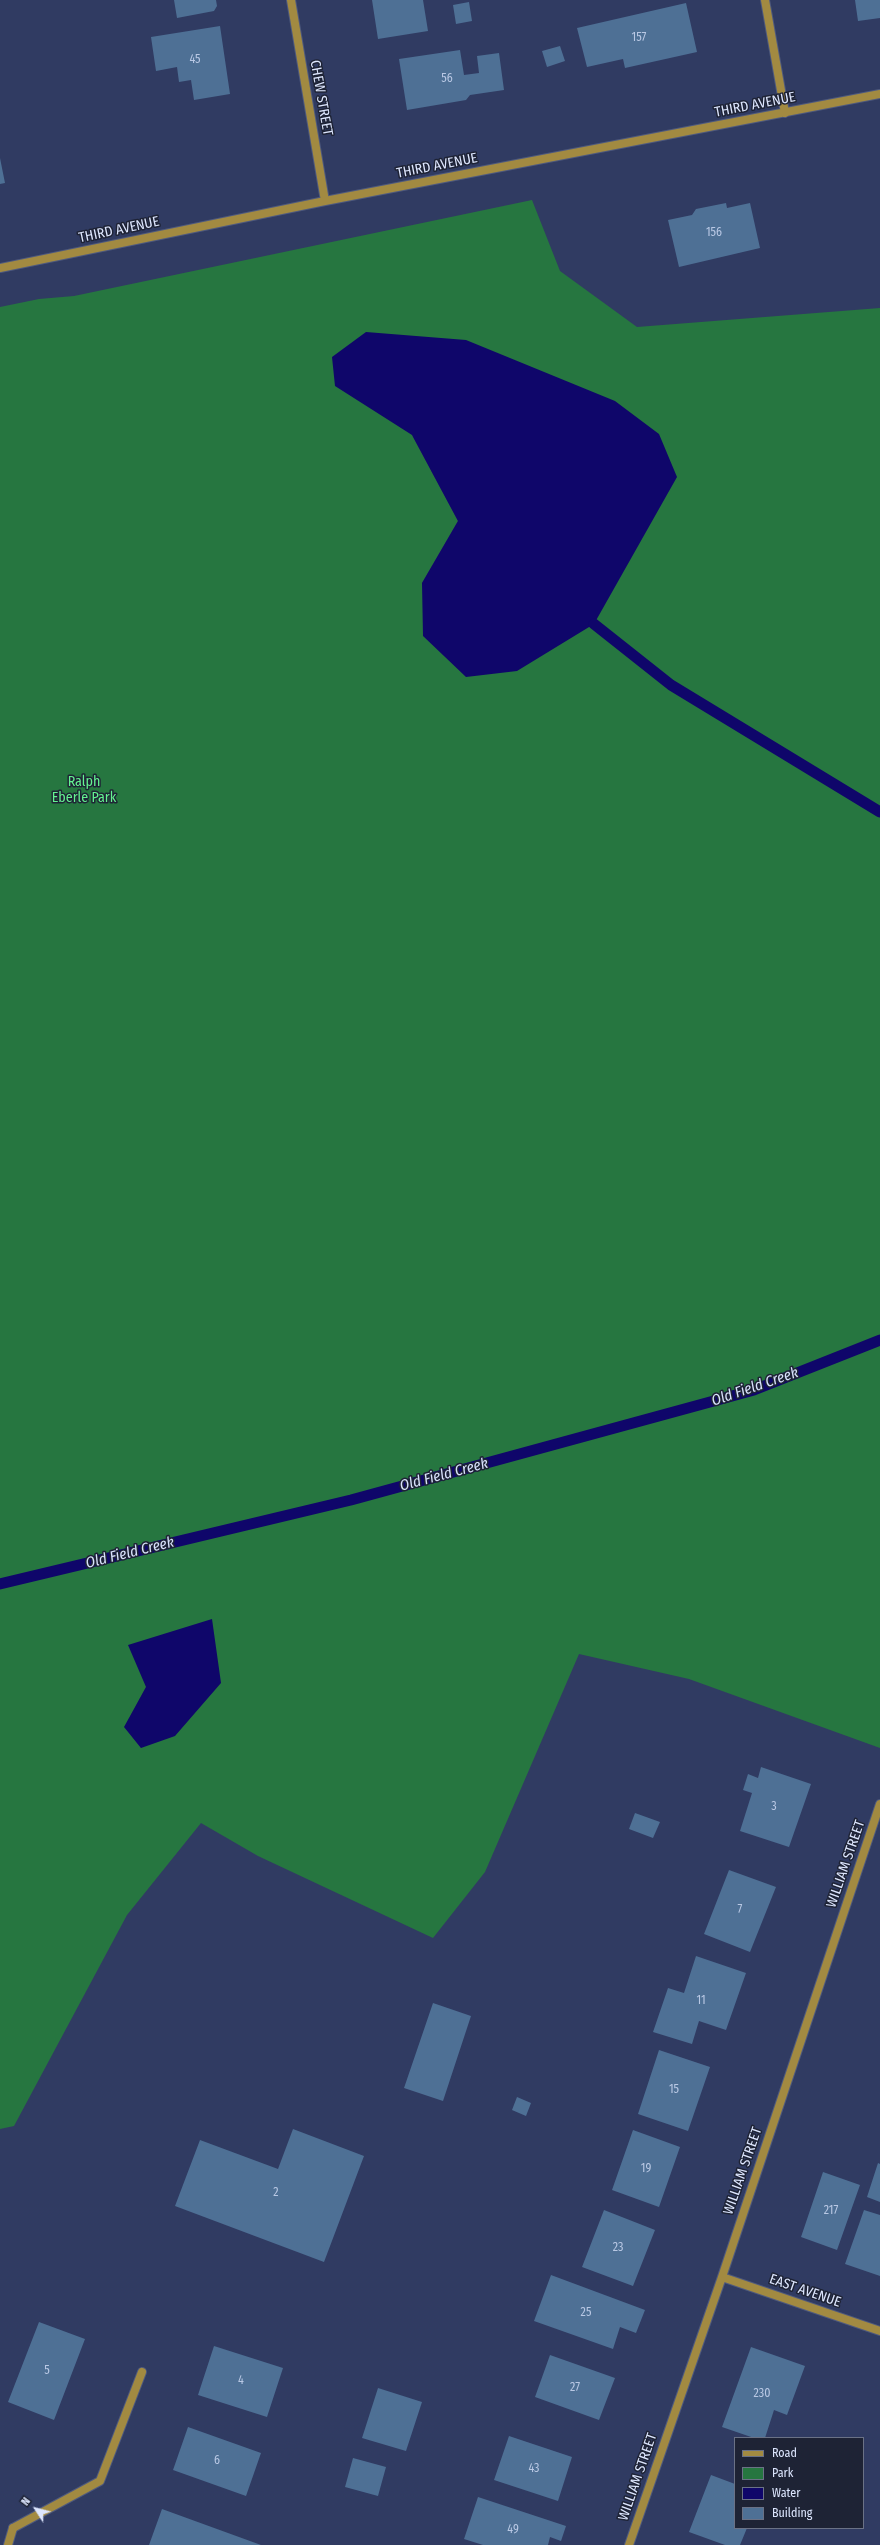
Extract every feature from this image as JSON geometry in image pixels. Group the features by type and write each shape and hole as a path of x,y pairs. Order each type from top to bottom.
{"street":[{"name":"CHEW STREET","path":"291,0 325,201"},
{"path":"765,0 785,112"},
{"name":"THIRD AVENUE","path":"0,268 325,201 880,94"},
{"name":"WILLIAM STREET","path":"629,2545 722,2277 880,1804"},
{"name":"EAST AVENUE","path":"722,2277 880,2331"},
{"path":"8,2545 13,2528 100,2481 142,2372"}],"green space":[{"name":"Ralph Eberle Park","path":"532,200 560,271 637,327 880,308 880,1748 689,1679 579,1654 485,1872 433,1938 258,1856 201,1823 127,1915 14,2126 0,2129 0,307 39,299 74,296","holes":["412,435 594,624 422,583 458,521","146,1687 141,1748 125,1727"]}],"water":[{"path":"366,332 466,340 615,401 659,434 677,477 594,624 517,671 466,677 423,636 422,583 458,521 412,435 335,386 332,357"},
{"path":"212,1619 221,1683 175,1736 141,1748 124,1727 146,1687 128,1645"}],"building":[{"path":"174,0 216,0 217,6 214,11 177,18"},
{"path":"372,0 423,0 428,31 378,39"},
{"path":"855,0 880,0 880,18 858,21"},
{"path":"469,2 472,21 456,24 453,5"},
{"path":"686,3 697,52 625,68 623,59 587,67 577,28"},
{"path":"220,26 230,94 194,100 191,80 179,82 177,67 156,71 151,37"},
{"path":"560,46 565,61 547,67 542,51"},
{"path":"460,50 464,75 479,73 477,56 499,53 504,90 470,95 466,100 407,110 399,59"},
{"path":"0,158 5,183 0,184"},
{"path":"726,203 727,208 750,203 760,248 679,267 668,220 692,215 696,209"},
{"path":"761,1767 811,1784 789,1847 740,1831 752,1793 743,1790 748,1774 758,1778"},
{"path":"635,1813 660,1822 653,1838 629,1829"},
{"path":"729,1870 776,1887 750,1952 704,1934"},
{"path":"696,1956 746,1973 726,2030 699,2021 692,2044 653,2032 668,1988 684,1993"},
{"path":"433,2003 471,2016 443,2101 404,2088"},
{"path":"659,2050 710,2067 688,2131 638,2114"},
{"path":"517,2097 531,2103 526,2116 512,2110"},
{"path":"293,2129 364,2156 324,2262 175,2206 200,2140 278,2169"},
{"path":"633,2130 680,2147 659,2207 612,2190"},
{"path":"878,2163 880,2164 880,2202 867,2197"},
{"path":"823,2172 860,2185 837,2250 801,2237"},
{"path":"604,2210 655,2230 633,2286 582,2267"},
{"path":"864,2210 880,2215 880,2276 845,2264"},
{"path":"551,2275 645,2310 636,2333 620,2327 613,2349 534,2321"},
{"path":"39,2322 85,2339 54,2420 8,2402"},
{"path":"214,2346 283,2368 267,2417 198,2395"},
{"path":"751,2347 805,2366 787,2415 774,2410 765,2437 751,2437 722,2427"},
{"path":"550,2355 615,2378 599,2420 535,2397"},
{"path":"378,2388 422,2402 406,2451 362,2438"},
{"path":"188,2427 261,2453 246,2496 173,2470"},
{"path":"509,2436 572,2457 558,2501 494,2480"},
{"path":"353,2458 386,2467 378,2496 345,2487"},
{"path":"711,2475 734,2484 734,2529 747,2529 740,2545 725,2545 689,2532"},
{"path":"478,2497 566,2526 561,2541 550,2537 548,2545 483,2545 464,2539"},
{"path":"162,2509 261,2545 149,2545"}],"waterway":[{"path":"594,624 671,685 880,812"},
{"name":"Old Field Creek","path":"0,1584 351,1500 754,1390 880,1340"}]}
